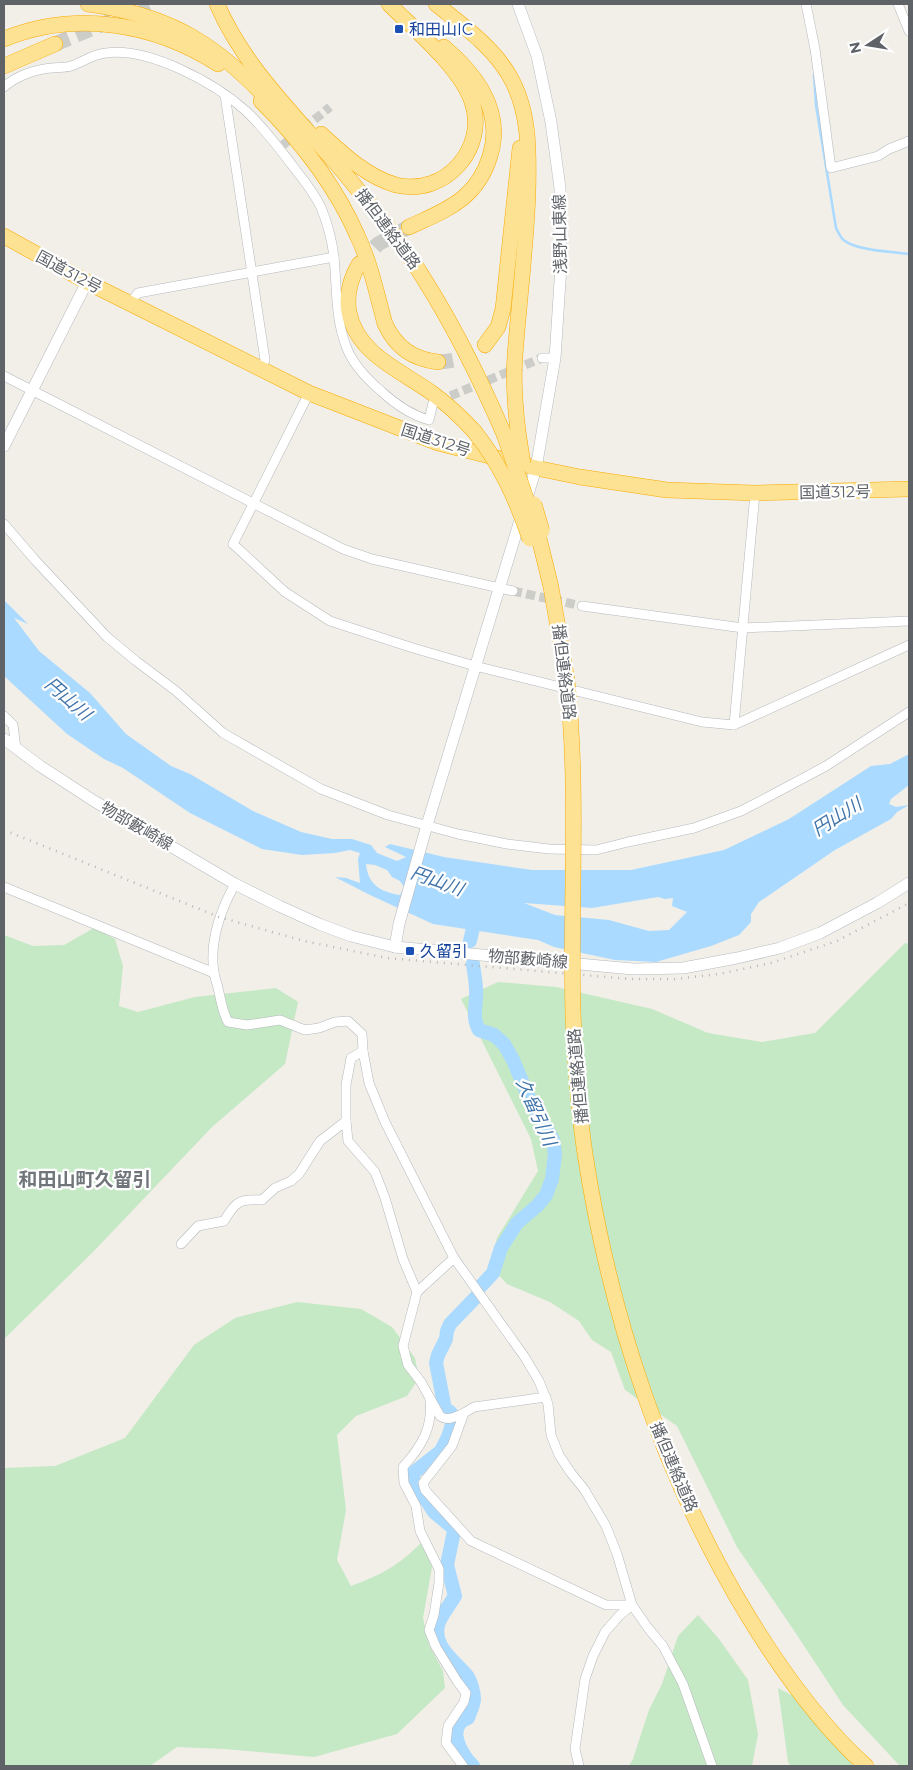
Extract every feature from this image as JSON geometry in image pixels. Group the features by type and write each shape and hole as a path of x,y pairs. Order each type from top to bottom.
{"highway":[{"path":"88,4 144,15 174,26 215,50 284,123 309,138 341,152 369,173 398,185 417,187 434,183 451,173 464,159 472,144 475,124 474,108 468,92 457,75 389,4"},
{"path":"217,4 233,34 278,92 309,138"},
{"path":"227,4 251,57 281,91 309,138 358,237 373,277 385,324 390,333 395,341 410,354 419,359 438,362"},
{"path":"389,4 450,52 475,78 490,105 494,127 492,151 481,177 472,190 446,210 409,227"},
{"path":"436,4 495,55 514,83 524,114 528,167 526,242 515,356 511,433"},
{"path":"4,38 63,24 100,23 121,25 153,33 186,46 238,75 309,138"},
{"path":"4,57 53,41 4,66"},
{"path":"485,345 498,327 505,297 522,132 521,112 514,83"},
{"name":"播但連絡道路","path":"309,138 354,184 404,249 423,277 456,334 487,395 511,433 521,481 537,535 545,584 561,643 567,680 572,744 573,792 571,968 580,1110 585,1154 603,1248 629,1347 665,1448 709,1546 733,1591 786,1674 822,1721 866,1766"},
{"name":"国道312号","path":"4,236 86,282 309,393 438,443 536,468 580,477 667,490 755,492 909,489"},
{"path":"359,264 352,279 348,296 352,323 361,340 383,361 444,402 474,432 489,451 537,535"}],"main road":[{"name":"浅野山東線","path":"395,947 399,924 426,829 536,468 555,358 561,266 560,188 551,122 537,56 518,4"},
{"path":"4,446 86,282"},
{"name":"物部藪崎線","path":"4,739 94,802 235,884 319,924 352,936 395,947 632,969 683,968 780,948 820,933 909,883"}],"street":[{"path":"898,4 909,31"},
{"path":"807,8 815,49 831,168 878,156 888,149 909,141"},
{"path":"4,86 32,72 50,68 70,67 92,56 106,53 122,53 142,56 165,63 194,76 225,94 281,147 321,208 332,239 336,304 341,330 346,348 356,363 371,382 385,394 420,417 429,420 433,402"},
{"path":"225,94 265,360 261,370"},
{"path":"130,303 138,293 251,274 334,257"},
{"path":"542,358 555,358"},
{"path":"4,376 344,549 372,559 513,591"},
{"path":"309,393 233,544 285,592 330,621 475,666 702,722 734,725 909,645"},
{"path":"734,725 755,492"},
{"path":"4,524 107,637 176,691 223,733 321,789 426,829 507,844 549,849 596,850 694,828 741,811 826,766 909,712"},
{"path":"582,606 743,628 909,621"},
{"path":"4,716 14,725 16,748"},
{"path":"235,884 225,902 216,927 214,945 214,973 223,1012 228,1022 248,1025 280,1020 306,1030 319,1028 335,1022 348,1021 362,1034 369,1083 385,1122 454,1258 524,1356 539,1381 548,1404 552,1435 559,1455 592,1502 606,1526 617,1554 632,1605 663,1646 683,1684 712,1766"},
{"path":"4,887 214,973"},
{"path":"363,1051 351,1058 346,1085 348,1141 375,1172 385,1198 403,1259 417,1292"},
{"path":"181,1244 198,1226 224,1221 233,1207 244,1200 262,1200 275,1188 295,1178 320,1141 346,1121"},
{"path":"454,1258 417,1292 403,1346 408,1365 421,1382 440,1416 444,1419 474,1407 546,1397"},
{"path":"430,1398 431,1409 427,1431 419,1450 403,1467 404,1483 416,1506 420,1531 439,1569 439,1583 434,1615 429,1630 436,1648 456,1681 466,1693 464,1702 448,1726 446,1743 463,1766"},
{"path":"458,1415 452,1446 423,1483 424,1490 472,1541 606,1605 632,1605"},
{"path":"579,1766 575,1749 585,1679 593,1656 605,1632 632,1605"}],"green space":[{"path":"94,928 115,939 123,966 119,1006 138,1012 195,997 276,988 298,1002 285,1064 212,1127 93,1252 4,1339 4,935 33,946 64,945"},
{"path":"905,943 909,944 909,1766 900,1766 843,1705 737,1547 677,1426 625,1390 611,1352 592,1340 579,1321 550,1302 507,1284 490,1266 497,1238 538,1171 531,1139 461,999 498,982 556,987 652,1009 708,1033 762,1042 815,1033"},
{"path":"297,1302 361,1309 392,1327 415,1358 419,1378 407,1396 356,1416 337,1435 346,1510 337,1560 351,1586 389,1568 422,1542 432,1567 423,1618 429,1645 443,1671 445,1688 397,1734 314,1757 177,1747 150,1766 4,1766 4,1468 55,1466 125,1438 194,1345 235,1318"},
{"path":"698,1615 719,1639 748,1680 758,1734 752,1766 629,1766 649,1710 662,1684 678,1636"},
{"path":"778,1688 797,1698 854,1766 791,1766 788,1762"}],"water":[{"name":"円山川","path":"4,600 28,624 14,618 39,651 90,693 126,734 171,766 190,774 253,811 301,832 332,839 352,839 371,845 377,853 397,861 406,857 385,847 390,844 444,857 532,870 631,870 724,850 789,819 871,766 890,764 909,754 909,785 891,799 889,804 896,807 909,805 897,812 891,819 835,850 759,902 751,914 751,922 739,935 711,946 656,962 615,960 554,947 538,940 433,924 335,877 346,878 360,883 358,859 360,853 350,850 302,855 262,849 190,813 123,768 104,759 67,734 4,676","holes":["366,864 375,865 387,870 392,877 400,881 404,887 400,895 387,892 377,886 369,877","658,897 665,899 673,898 672,906 687,912 669,930 649,931 609,920 555,915 524,903 592,908"]}],"waterway":[{"path":"814,75 816,105 836,228 845,241 858,247 909,254"},
{"name":"久留引川","path":"470,941 477,911"},
{"name":"久留引川","path":"473,964 477,1026 479,1030 494,1035 504,1044 529,1098 553,1140 555,1154 552,1179 546,1195 537,1206 517,1223 501,1248 493,1273 481,1286"},
{"name":"久留引川","path":"473,1766 460,1748 456,1733 457,1727 468,1718 473,1706 472,1688 468,1677 441,1646 437,1631 439,1622 455,1596 447,1565 454,1531 452,1527 434,1512 412,1478 412,1474 441,1451 448,1437 454,1418 445,1409 436,1363 450,1324 476,1297"}],"tunnel":[{"path":"55,44 149,5"},
{"path":"283,145 330,107"},
{"path":"359,264 378,244 409,227"},
{"path":"438,362 463,358 485,345"},
{"path":"438,401 542,358"},
{"path":"513,591 582,606"}],"railway":[{"path":"4,830 219,917 304,941 387,958 630,979 675,979 719,974 771,963 837,941 909,903"}],"place":[{"name":"和田山IC","path":"399,29"},
{"name":"久留引","path":"410,951"}],"district":[{"name":"和田山町久留引","path":"85,1179"}]}
